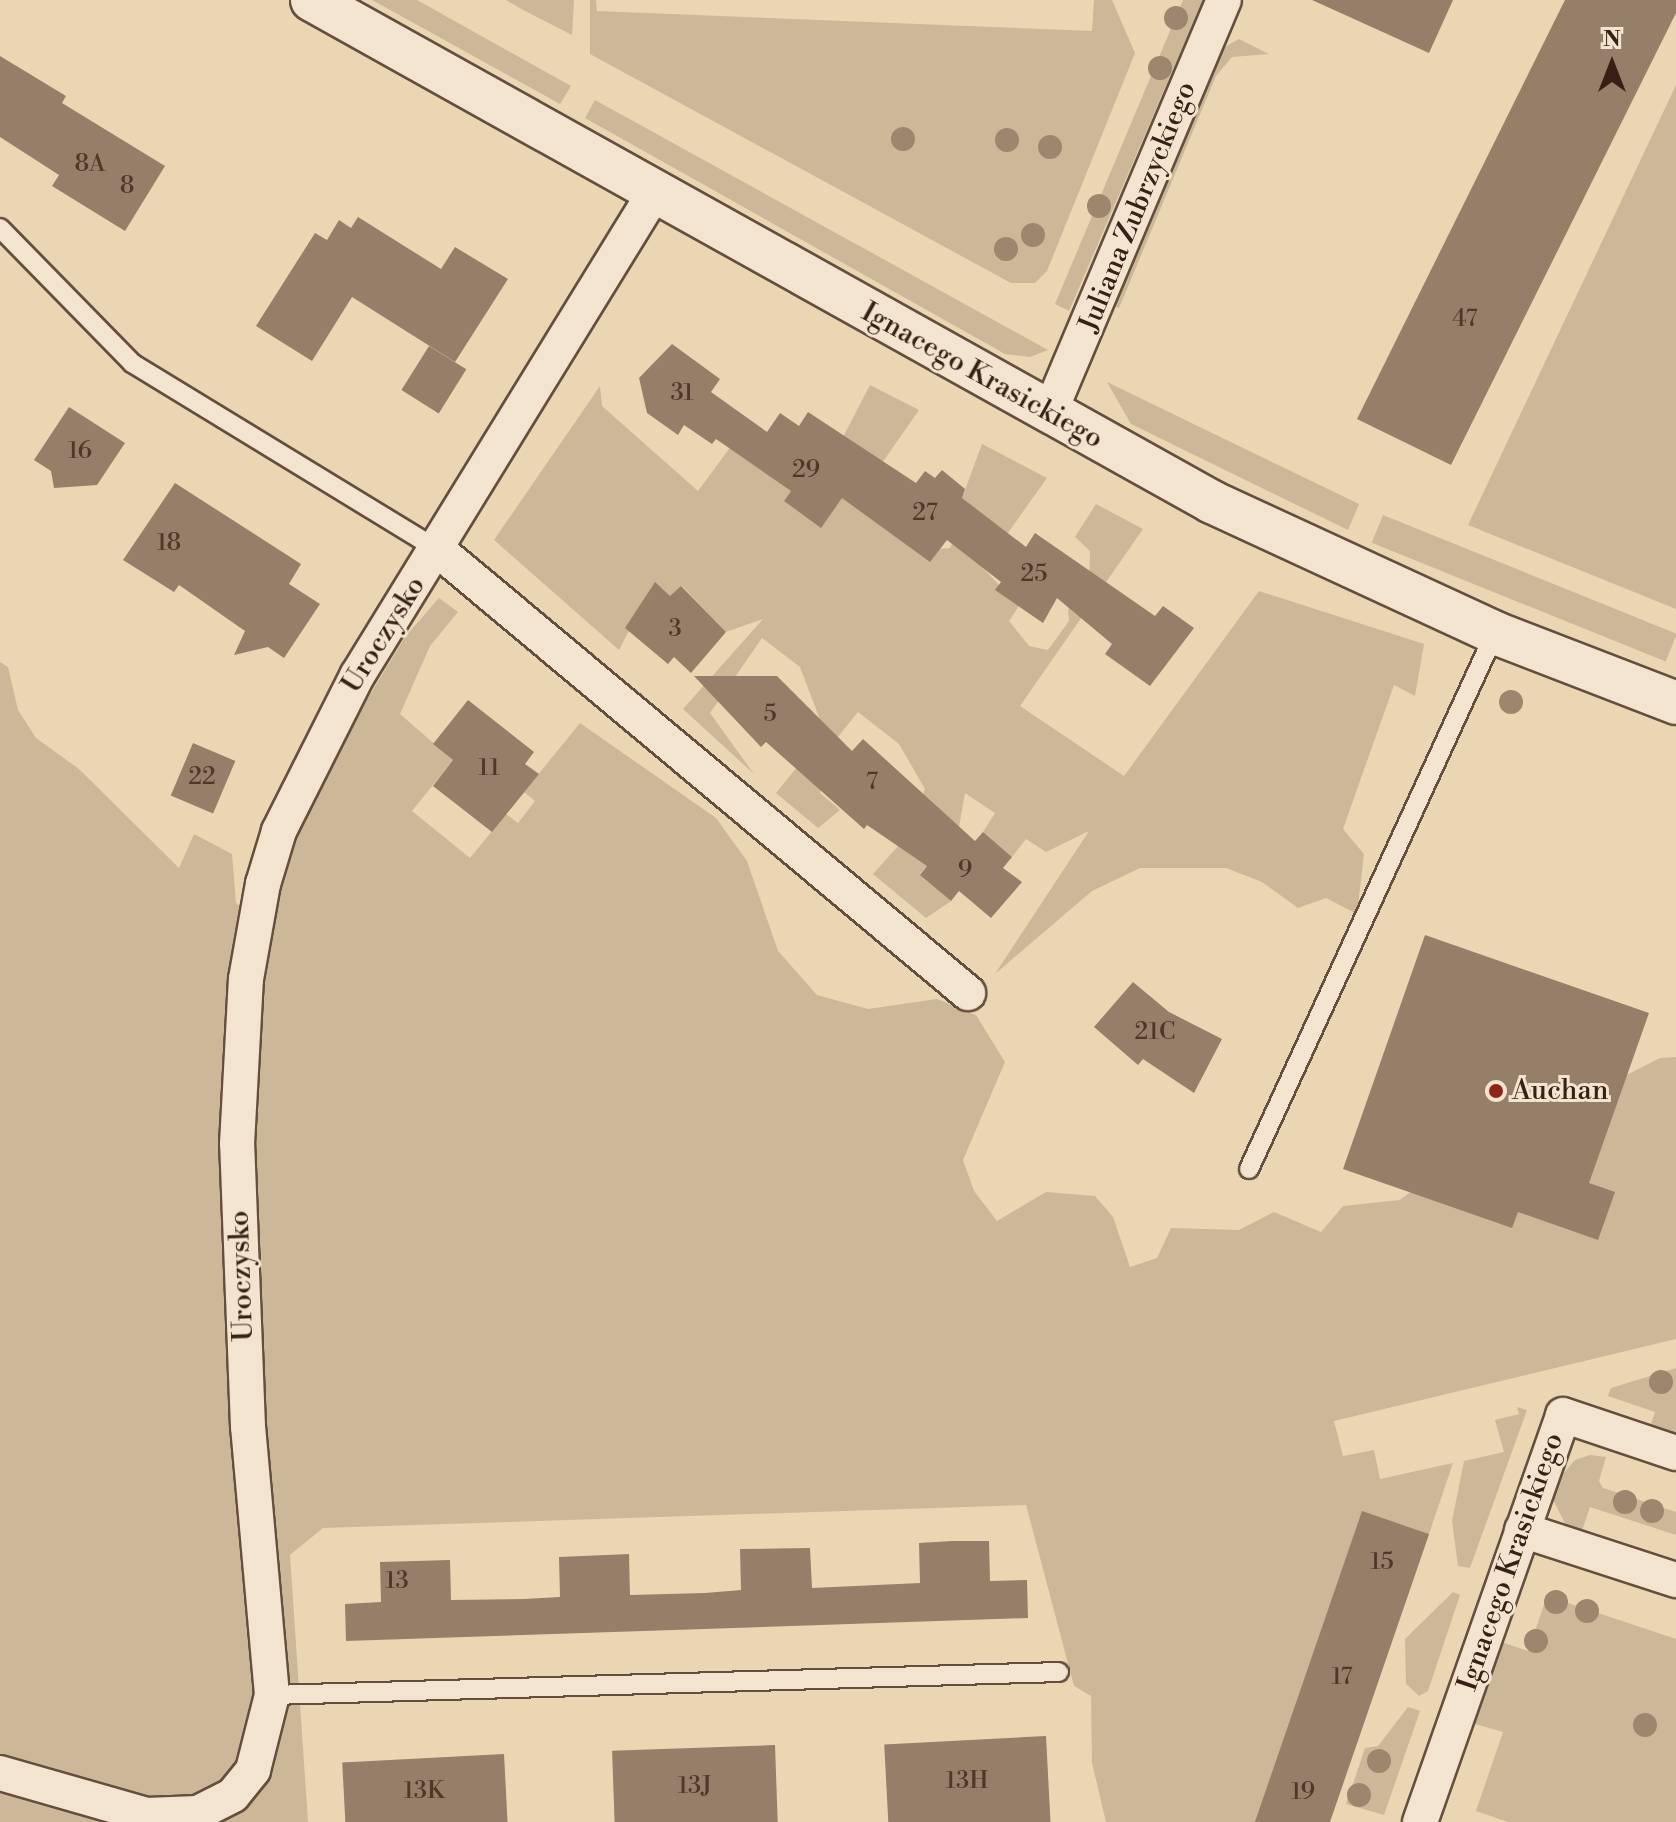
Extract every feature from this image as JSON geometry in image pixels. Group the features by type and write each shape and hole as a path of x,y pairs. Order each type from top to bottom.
{"street":[{"name":"Ignacego Krasickiego","path":"312,0 656,190 1049,414 1212,502 1495,633 1676,703"},
{"name":"Juliana Zubrzyckiego","path":"1049,414 1224,0"},
{"name":"Uroczysko","path":"0,1773 146,1815 198,1813 233,1795 253,1770 272,1695 248,1427 240,1232 246,979 279,831 357,676 438,550 656,190"},
{"name":"Uroczysko","path":"438,550 761,826 968,993"},
{"name":"Ignacego Krasickiego","path":"1420,1822 1563,1415 1676,1453"},
{"path":"1522,1530 1676,1580"}],"lane":[{"name":"Uroczysko","path":"0,228 132,363 438,550"},
{"path":"1249,1169 1495,633"},
{"path":"272,1695 1059,1672"}],"shaded area":[{"path":"372,0 417,0 571,86 560,104"},
{"path":"506,0 574,0 572,35 525,11"},
{"path":"590,0 596,0 597,11 1092,31 1094,0 1112,0 1135,53 1047,271 1035,283 1011,283 590,54"},
{"path":"1183,0 1203,0 1069,311 1055,304"},
{"path":"1239,39 1269,54 1232,57 1216,76 1119,308 1111,305 1221,49"},
{"path":"1676,85 1676,609 1468,525"},
{"path":"595,100 1048,350 1030,357 1005,354 585,118"},
{"path":"1107,382 1359,504 1348,530 1131,424"},
{"path":"870,385 919,410 859,496 939,549 950,548 972,506 962,498 982,444 1047,478 983,568 1019,606 1009,621 1029,646 1048,650 1069,621 1068,610 1089,577 1090,551 1075,537 1096,504 1143,529 1020,706 1124,776 1259,591 1424,644 1415,696 1394,685 1343,829 1364,854 1357,914 1326,898 1298,908 1262,882 1226,868 1140,868 1092,891 995,974 1089,831 1046,852 1026,839 1012,857 983,832 995,813 965,793 959,827 920,874 951,901 926,918 873,874 907,836 925,789 899,744 858,712 837,738 820,793 840,810 818,828 776,793 806,756 819,717 800,667 762,638 710,713 754,774 683,709 763,619 726,632 682,586 670,596 652,586 619,650 494,540 600,386 602,406 698,491 746,426 774,464 767,474 791,491 784,501 821,527 843,437"},
{"path":"1383,515 1676,633 1666,662 1372,543"},
{"path":"439,598 458,612 430,646 400,714 453,760 412,811 470,858 506,814 518,823 535,801 524,792 580,723 716,818 747,861 778,951 817,995 868,1009 937,999 976,1015 1005,1062 963,1160 974,1191 997,1221 1046,1192 1095,1196 1113,1217 1130,1267 1157,1258 1171,1228 1239,1230 1274,1212 1321,1232 1343,1206 1400,1200 1438,1171 1660,1058 1676,1057 1676,1339 1334,1421 1343,1456 1374,1450 1380,1479 1453,1463 1429,1534 1362,1512 1256,1822 1106,1822 1092,1763 1091,1696 1074,1686 1026,1505 323,1528 290,1555 308,1822 0,1822 0,662 8,667 18,710 36,738 79,769 179,868 194,834 232,854 236,903 255,918 277,907 298,832 329,762 405,637"},
{"path":"1676,1368 1676,1435 1650,1427 1655,1412 1608,1396 1611,1388"},
{"path":"1517,1407 1527,1410 1470,1568 1458,1566 1452,1521 1464,1461 1504,1452 1495,1420 1519,1414"},
{"path":"1590,1455 1606,1457 1599,1481 1603,1488 1676,1512 1676,1535 1590,1507 1581,1534 1567,1527 1553,1500 1555,1483 1575,1460"},
{"path":"1453,1592 1460,1595 1428,1691 1419,1696 1406,1684 1405,1639"},
{"path":"1547,1596 1676,1639 1676,1822 1508,1822 1476,1811 1503,1732 1475,1724 1496,1654 1504,1643 1528,1651"},
{"path":"1408,1707 1420,1711 1384,1815 1346,1804 1365,1748 1378,1746"}],"building":[{"path":"1312,0 1453,0 1429,53"},
{"path":"1565,0 1676,0 1676,13 1451,465 1357,419"},
{"path":"0,56 66,96 62,103 165,166 125,231 52,186 59,175 0,137"},
{"path":"358,217 441,269 455,247 508,279 455,362 352,297 312,361 256,326 315,233 327,240 339,220 351,228"},
{"path":"672,344 720,379 711,392 767,432 780,413 799,426 808,412 916,483 925,471 935,478 942,470 965,489 962,498 1026,547 1035,533 1155,616 1163,606 1194,628 1150,686 1105,654 1112,644 1057,598 1043,623 995,590 1001,582 947,540 930,562 842,498 821,528 784,501 791,491 716,439 712,444 684,425 678,435 647,413 639,378"},
{"path":"429,346 466,369 439,413 401,390"},
{"path":"69,407 125,443 97,485 54,488 51,471 34,460"},
{"path":"175,483 301,564 289,584 320,604 284,658 268,647 234,655 245,631 179,585 174,592 123,560"},
{"path":"655,582 670,596 681,586 726,632 691,673 674,657 668,664 625,628"},
{"path":"694,676 777,676 852,751 863,739 975,841 983,832 1012,857 1003,868 1022,882 991,918 959,891 951,901 920,875 927,866 867,825 864,829 766,742 761,747"},
{"path":"468,700 534,752 525,764 539,774 492,832 433,786 453,760 433,744"},
{"path":"193,743 235,761 213,813 171,795"},
{"name":"Auchan","path":"1425,935 1649,1013 1589,1183 1615,1192 1598,1240 1518,1212 1512,1228 1343,1169"},
{"path":"1133,982 1169,1012 1222,1039 1194,1093 1143,1059 1138,1065 1094,1027"},
{"path":"1362,1511 1429,1534 1330,1822 1255,1822"},
{"path":"989,1541 990,1581 1027,1580 1028,1618 346,1641 345,1604 381,1602 380,1562 450,1560 451,1600 524,1599 560,1597 559,1557 629,1554 630,1595 705,1593 741,1590 740,1549 810,1548 812,1588 920,1583 919,1543"},
{"path":"1046,1736 1051,1822 888,1822 884,1744"},
{"path":"775,1745 778,1822 615,1822 612,1751"},
{"path":"504,1754 508,1822 345,1822 342,1762"}],"place":[{"name":"Auchan","path":"1496,1091"}]}
